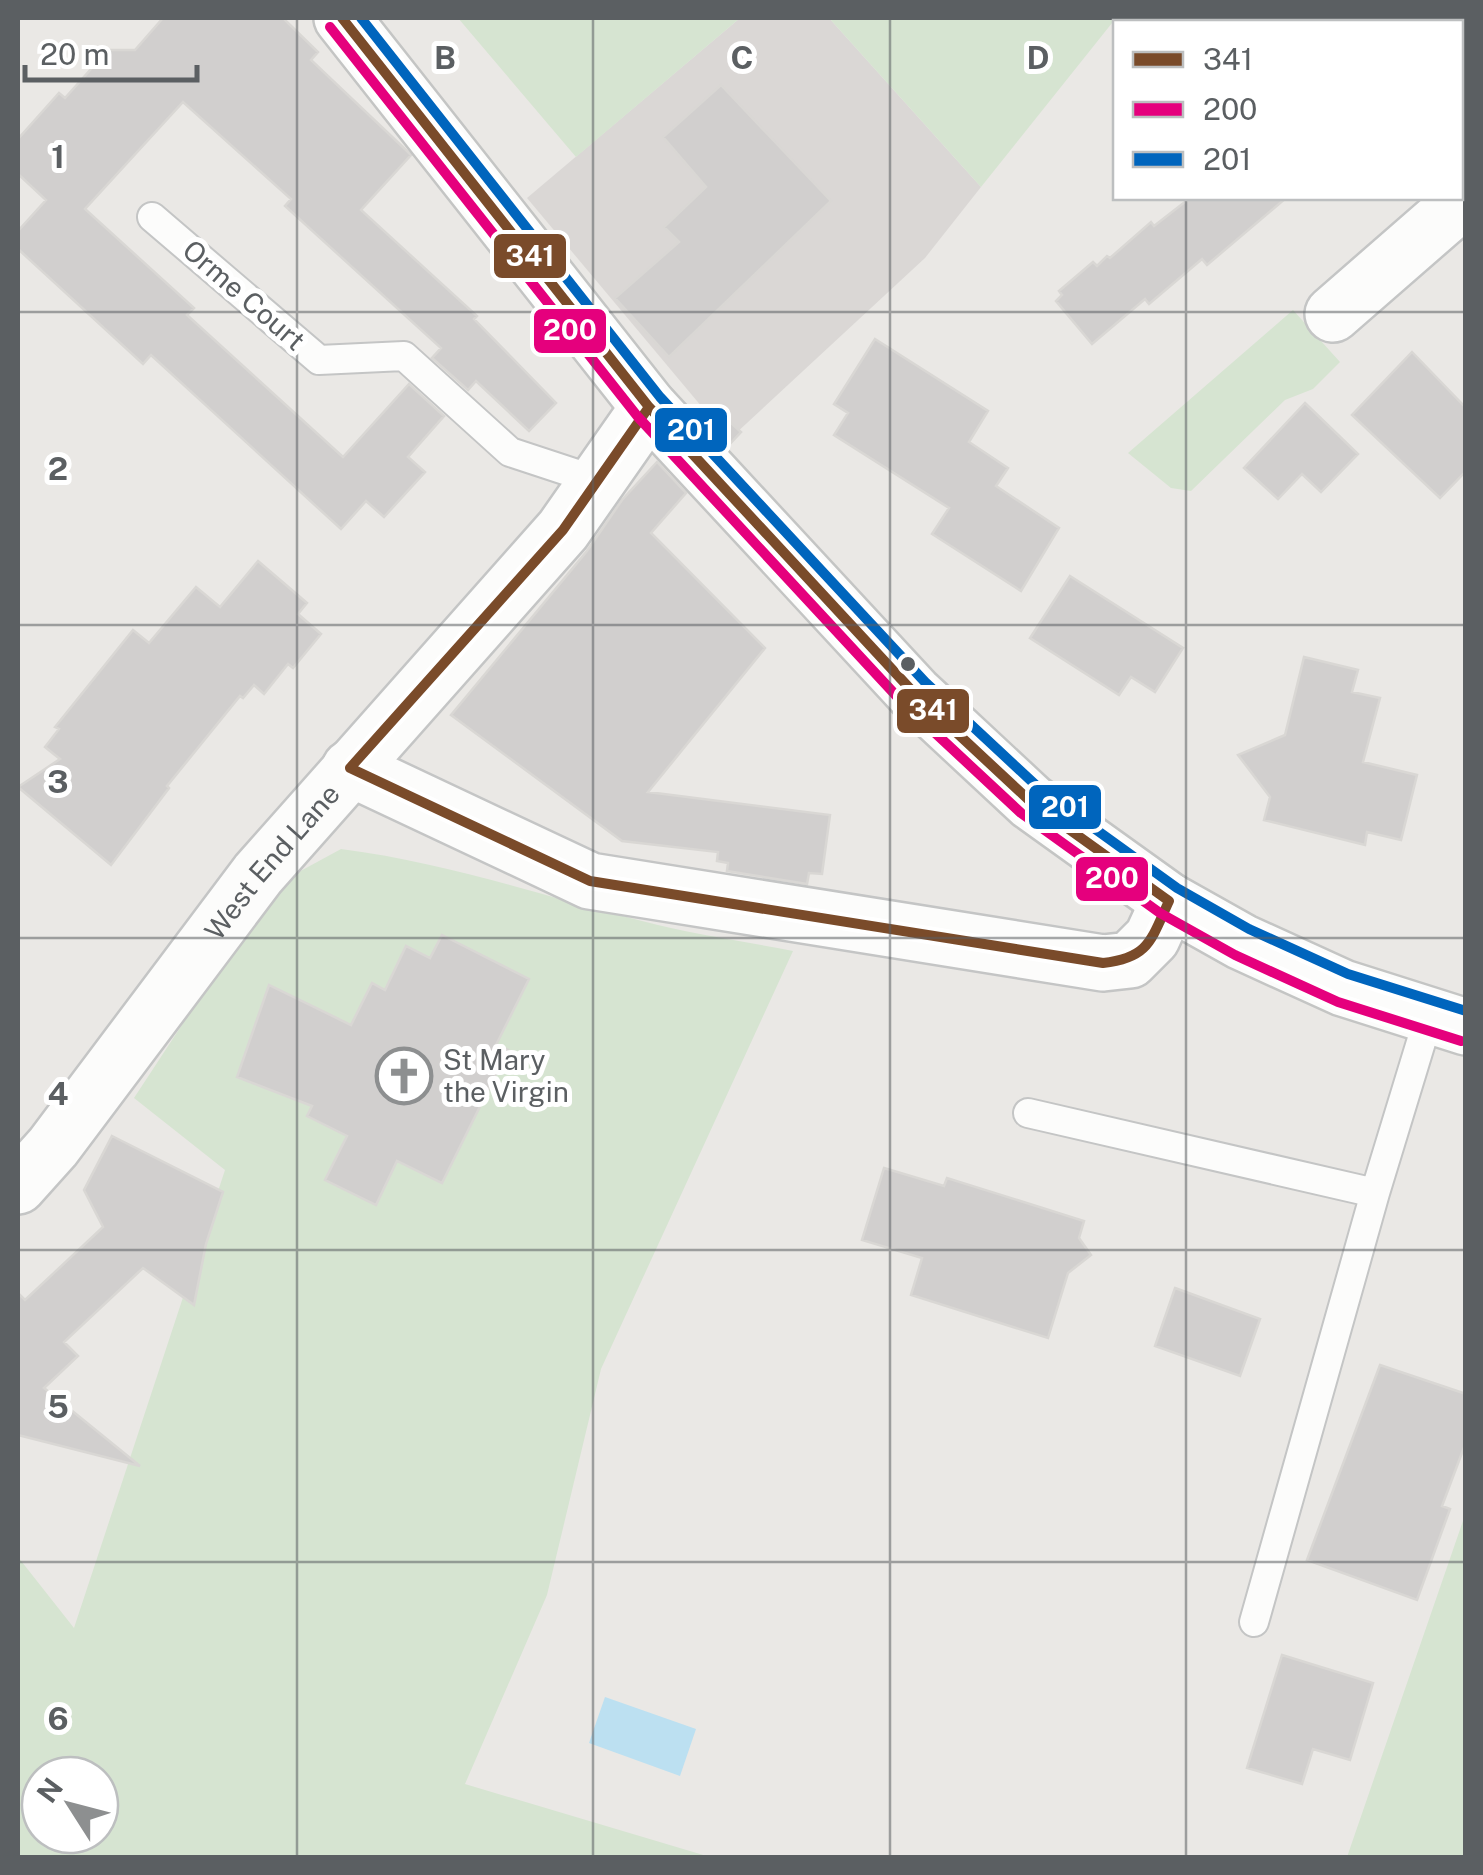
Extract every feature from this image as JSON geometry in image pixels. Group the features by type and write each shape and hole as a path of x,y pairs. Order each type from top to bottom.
{"street":[{"path":"342,18 649,407 914,693 1031,802 1169,902 1242,942 1343,988 1447,1021"},
{"path":"1334,314 1457,221"},
{"name":"West End Lane","path":"18,1186 53,1146 258,874 563,530 649,407"},
{"path":"350,768 590,881 1103,963 1130,960 1152,938 1169,902"}],"lane":[{"name":"Orme Court","path":"152,216 319,360 404,356 510,452 598,481"},
{"path":"1254,1622 1375,1194 1447,1021"},
{"path":"1028,1113 1375,1194"}],"shaded area":[{"path":"740,18 829,18 981,187 925,258 734,435 707,413 527,198"}],"green space":[{"path":"458,18 740,18 576,157"},
{"path":"829,18 1116,18 981,187"},
{"path":"1293,310 1340,362 1313,389 1285,400 1191,491 1171,488 1128,453"},
{"path":"341,849 456,871 661,926 793,951 601,1369 547,1595 465,1784 710,1857 18,1857 18,1557 74,1628 225,1170 134,1098 273,886"},
{"path":"1465,1515 1465,1857 1347,1857"}],"water":[{"path":"605,1697 696,1729 680,1776 589,1743"}],"building":[{"path":"163,18 283,18 318,52 311,60 411,155 361,210 477,316 474,319 556,403 529,431 476,381 468,390 432,358 441,348 285,206 291,199 183,102 85,209 194,308 187,315 343,457 409,384 444,416 408,457 425,472 384,517 366,501 341,529 151,355 143,364 18,249 18,231 46,200 18,174 18,139 59,93 65,98 108,50 135,50"},
{"path":"721,85 831,201 669,357 615,298 679,242 664,227 706,187 663,137"},
{"path":"1187,200 1284,200 1207,265 1202,259 1149,304 1145,299 1092,344 1056,301 1062,295 1059,291 1093,262 1097,266 1107,256 1110,258 1151,222 1154,226"},
{"path":"875,339 988,411 969,442 1008,468 996,486 1059,528 1021,591 932,534 949,508 834,435 848,413 834,404"},
{"path":"1412,352 1466,408 1466,471 1440,498 1352,415"},
{"path":"1305,403 1358,454 1321,492 1302,474 1278,499 1244,468"},
{"path":"710,404 741,432 728,446 700,416"},
{"path":"657,462 686,493 651,533 765,648 648,792 830,815 822,874 809,873 807,884 727,871 728,863 717,861 718,852 622,841 451,715 587,551 622,500"},
{"path":"258,561 307,603 298,614 321,634 293,668 288,664 264,694 254,685 243,698 240,696 167,786 111,865 18,787 60,759 45,747 59,729 55,727 133,630 149,643 196,587 220,607"},
{"path":"1070,576 1183,648 1155,692 1131,677 1119,695 1030,638"},
{"path":"1304,657 1358,670 1352,692 1380,698 1363,762 1417,775 1401,840 1367,832 1365,845 1264,820 1270,797 1238,755 1285,735"},
{"name":"St Mary the Virgin","path":"442,935 529,979 496,1045 508,1050 442,1183 397,1161 376,1205 325,1180 347,1136 307,1116 312,1106 237,1077 269,985 351,1025 372,983 385,990 406,946 430,958"},
{"path":"112,1136 223,1192 206,1244 194,1305 143,1268 64,1342 78,1356 44,1388 140,1466 18,1435 18,1293 25,1300 103,1227 84,1190"},
{"path":"884,1168 944,1186 947,1178 1084,1221 1079,1238 1091,1255 1068,1273 1048,1338 911,1295 922,1258 862,1240"},
{"path":"1175,1288 1260,1319 1240,1376 1155,1346"},
{"path":"1380,1365 1466,1394 1466,1442 1442,1506 1450,1509 1417,1600 1307,1560"},
{"path":"1282,1655 1373,1683 1350,1760 1313,1749 1302,1784 1247,1768"}],"transit line":[{"name":"341","path":"342,18 649,407 914,693 1031,802 1169,901"},
{"name":"201","path":"361,18 660,397 925,682 1041,790 1177,888 1249,929 1348,974 1466,1011"},
{"name":"200","path":"330,27 638,417 903,703 1021,813 1160,913 1235,955 1338,1002 1461,1041"},
{"name":"341","path":"350,768 563,530 649,407"},
{"name":"341","path":"350,768 590,881 1103,963 1130,957 1146,945 1169,901"}],"place":[{"name":"St Mary the Virgin","path":"404,1076"}]}
